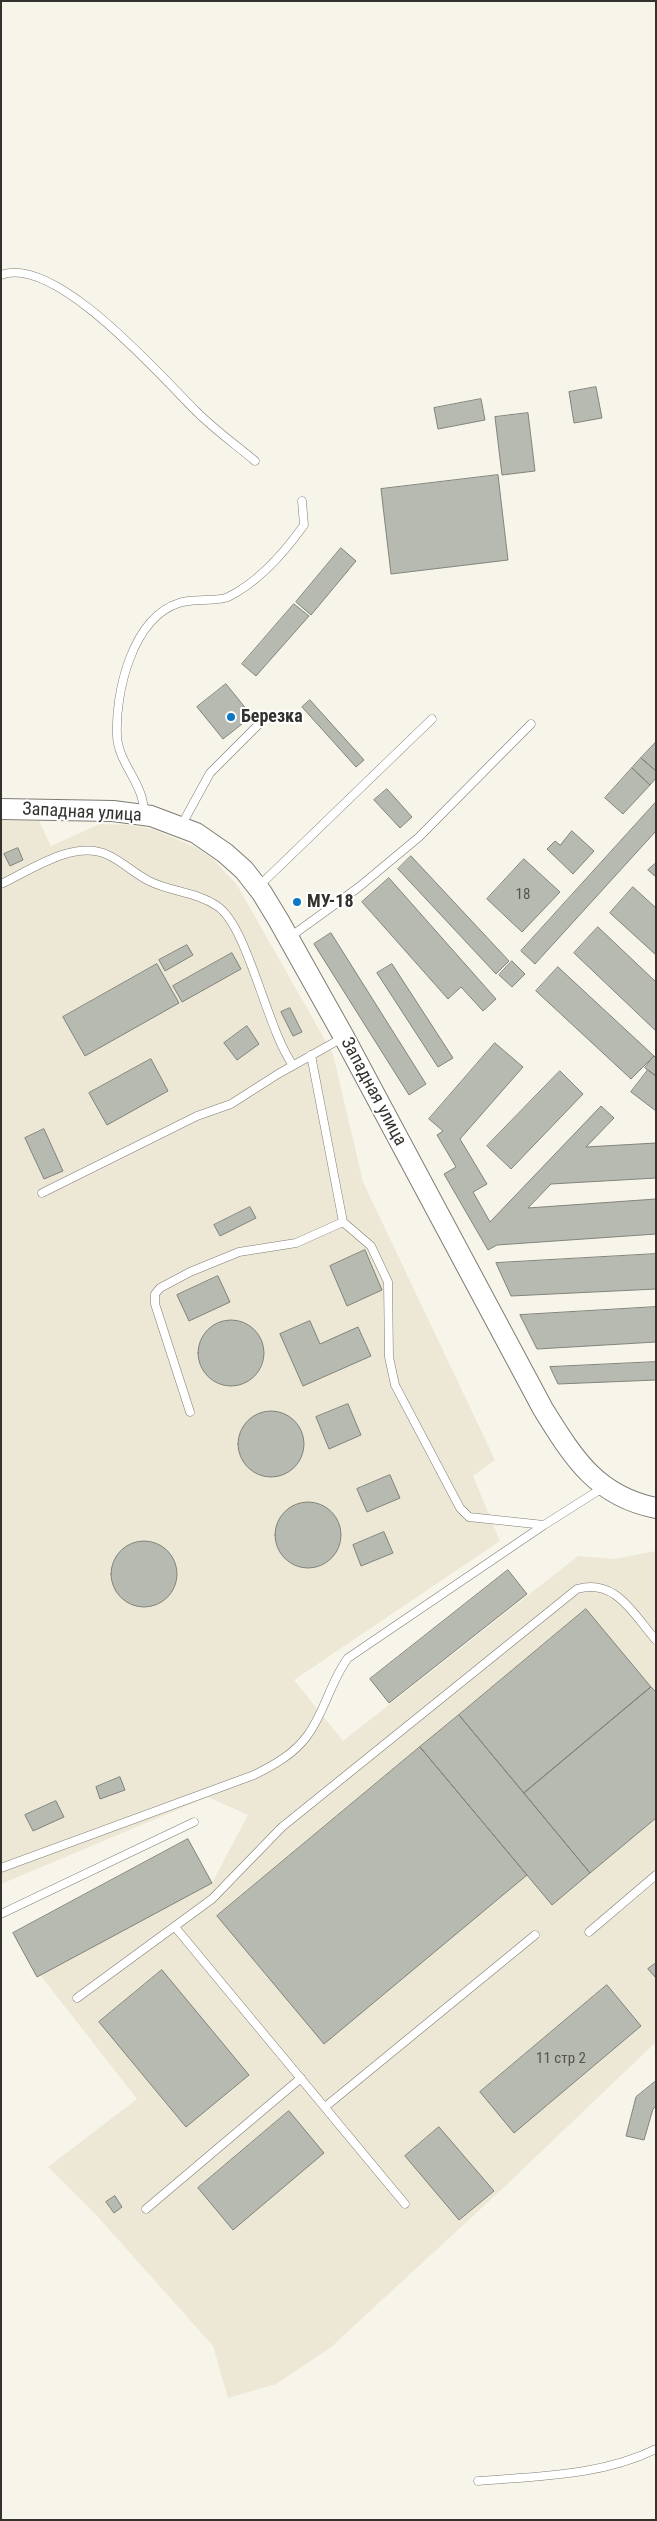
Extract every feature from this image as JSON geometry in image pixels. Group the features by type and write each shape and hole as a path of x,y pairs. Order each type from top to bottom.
{"street":[{"name":"Западная улица","path":"1,809 114,812 146,816 181,826 202,837 225,853 244,870 257,887 288,938 344,1037 543,1409 566,1445 583,1467 604,1487 631,1502 656,1508"}],"lane":[{"path":"1,275 20,272 66,291 108,324 147,359 197,413 255,461"},
{"path":"146,816 141,795 128,771 117,738 121,689 128,660 141,636 157,616 178,603 207,598 226,598 266,570 289,546 304,525 302,501"},
{"path":"181,826 210,773 265,718"},
{"path":"257,887 432,719"},
{"path":"288,938 359,887 419,837 531,724"},
{"path":"1,884 65,855 93,851 106,854 158,886 198,897 219,907 235,930 282,1047 293,1065"},
{"path":"42,1193 197,1116 231,1104 293,1065 344,1037"},
{"path":"312,1055 343,1222 371,1246 388,1282 388,1357 395,1385 460,1508 469,1517 544,1525"},
{"path":"190,1412 155,1304 155,1294 160,1288 190,1272 239,1252 296,1243 343,1222"},
{"path":"1,1868 254,1775 277,1763 306,1737 338,1671 348,1658 544,1525 604,1487"},
{"path":"77,1998 212,1900 282,1827 577,1589 589,1586 602,1587 613,1592 656,1640"},
{"path":"1,1914 194,1822"},
{"path":"589,1932 656,1875"},
{"path":"175,1926 405,2204"},
{"path":"325,2107 535,1936"},
{"path":"146,2209 301,2078"},
{"path":"478,2481 597,2469 620,2464 656,2449"}],"shaded area":[{"path":"1,820 39,821 51,846 100,824 130,825 155,830 197,848 213,859 237,885 333,1054 363,1182 495,1460 473,1476 500,1541 294,1680 343,1741 578,1556 615,1559 656,1551 656,2042 500,2191 330,2348 276,2384 228,2398 213,2346 98,2217 48,2167 137,2099 41,1976 37,1977 13,1933 188,1839 212,1883 248,1815 208,1797 1,1884"}],"building":[{"path":"596,387 602,418 574,423 569,392"},
{"path":"481,399 485,420 438,429 434,408"},
{"path":"528,413 535,471 502,475 495,417"},
{"path":"498,475 508,560 391,574 381,489"},
{"path":"341,548 356,561 311,615 296,602"},
{"path":"294,604 309,616 256,676 242,664"},
{"path":"226,684 252,716 223,739 197,707"},
{"path":"310,700 364,760 356,767 302,707"},
{"path":"656,742 656,771 641,758"},
{"path":"641,758 656,771 656,778 650,785 632,768"},
{"path":"632,768 650,785 623,814 605,798"},
{"path":"387,789 412,817 400,828 374,800"},
{"path":"656,802 656,831 535,964 521,951"},
{"path":"572,831 594,851 573,874 547,849 555,841 560,845"},
{"path":"18,848 23,860 10,866 4,854"},
{"path":"411,856 509,961 496,974 398,869"},
{"path":"524,859 560,892 522,932 487,899"},
{"path":"656,863 656,877 648,870"},
{"path":"389,878 496,999 483,1011 461,987 448,999 362,902"},
{"path":"633,887 656,908 656,955 610,913"},
{"path":"598,927 656,982 656,1031 574,953"},
{"path":"331,933 426,1084 409,1095 314,944"},
{"path":"187,945 193,955 165,971 159,960"},
{"path":"232,953 241,969 182,1002 173,986"},
{"path":"512,961 525,974 512,987 499,975"},
{"path":"157,964 179,1003 85,1056 63,1017"},
{"path":"392,964 453,1058 438,1067 377,973"},
{"path":"558,967 654,1056 631,1079 536,991"},
{"path":"290,1008 302,1032 293,1036 281,1012"},
{"path":"247,1026 259,1044 237,1060 224,1043"},
{"path":"495,1043 523,1067 460,1139 487,1184 473,1192 490,1222 601,1106 614,1118 586,1147 656,1143 656,1178 551,1184 528,1208 656,1199 656,1234 497,1245 488,1250 444,1174 456,1167 437,1135 443,1131 429,1119"},
{"path":"654,1056 656,1058 656,1076 645,1068"},
{"path":"151,1059 168,1091 107,1125 89,1093"},
{"path":"648,1070 656,1076 656,1111 631,1092"},
{"path":"560,1071 583,1094 511,1169 487,1146"},
{"path":"44,1129 63,1171 44,1179 25,1138"},
{"path":"250,1207 256,1218 220,1236 214,1225"},
{"path":"365,1250 382,1290 347,1306 330,1266"},
{"path":"656,1254 656,1289 511,1296 496,1263"},
{"path":"218,1276 230,1302 189,1321 177,1295"},
{"path":"656,1307 656,1342 537,1349 520,1315"},
{"path":"231,1320 244,1323 254,1330 261,1340 264,1353 261,1366 254,1376 244,1383 231,1386 218,1383 208,1376 201,1366 198,1353 201,1340 208,1330 218,1323"},
{"path":"310,1321 320,1344 358,1327 371,1356 303,1386 280,1334"},
{"path":"656,1362 656,1380 558,1384 550,1367"},
{"path":"348,1404 361,1435 329,1449 316,1417"},
{"path":"271,1411 284,1414 294,1421 301,1431 304,1444 301,1457 294,1467 284,1474 271,1477 258,1474 248,1467 241,1457 238,1444 241,1431 248,1421 258,1414"},
{"path":"390,1475 400,1498 367,1512 357,1489"},
{"path":"308,1502 321,1505 331,1512 338,1522 341,1535 338,1548 331,1558 321,1565 308,1568 295,1565 285,1558 278,1548 275,1535 278,1522 285,1512 295,1505"},
{"path":"384,1532 393,1553 361,1566 353,1545"},
{"path":"144,1541 157,1544 167,1551 174,1561 177,1574 174,1587 167,1597 157,1604 144,1607 131,1604 121,1597 114,1587 111,1574 114,1561 121,1551 131,1544"},
{"path":"508,1570 527,1594 389,1703 370,1679"},
{"path":"586,1609 651,1687 524,1793 459,1715"},
{"path":"651,1687 656,1692 656,1818 590,1873 524,1793"},
{"path":"459,1715 590,1873 552,1905 420,1747"},
{"path":"420,1747 527,1875 324,2044 217,1916"},
{"path":"120,1777 125,1790 100,1799 96,1787"},
{"path":"56,1801 64,1817 33,1831 25,1815"},
{"path":"188,1839 212,1883 37,1977 13,1933"},
{"path":"656,1963 656,1978 648,1969"},
{"path":"162,1970 249,2075 186,2127 99,2022"},
{"path":"607,1985 641,2026 514,2133 480,2092"},
{"path":"656,2081 656,2106 653,2109 644,2140 626,2136 636,2097"},
{"path":"289,2111 324,2153 233,2230 198,2188"},
{"path":"439,2127 494,2191 459,2220 405,2156"},
{"path":"115,2196 122,2207 114,2213 106,2202"}],"place":[{"name":"Березка","path":"231,717"},
{"name":"МУ-18","path":"297,902"}]}
